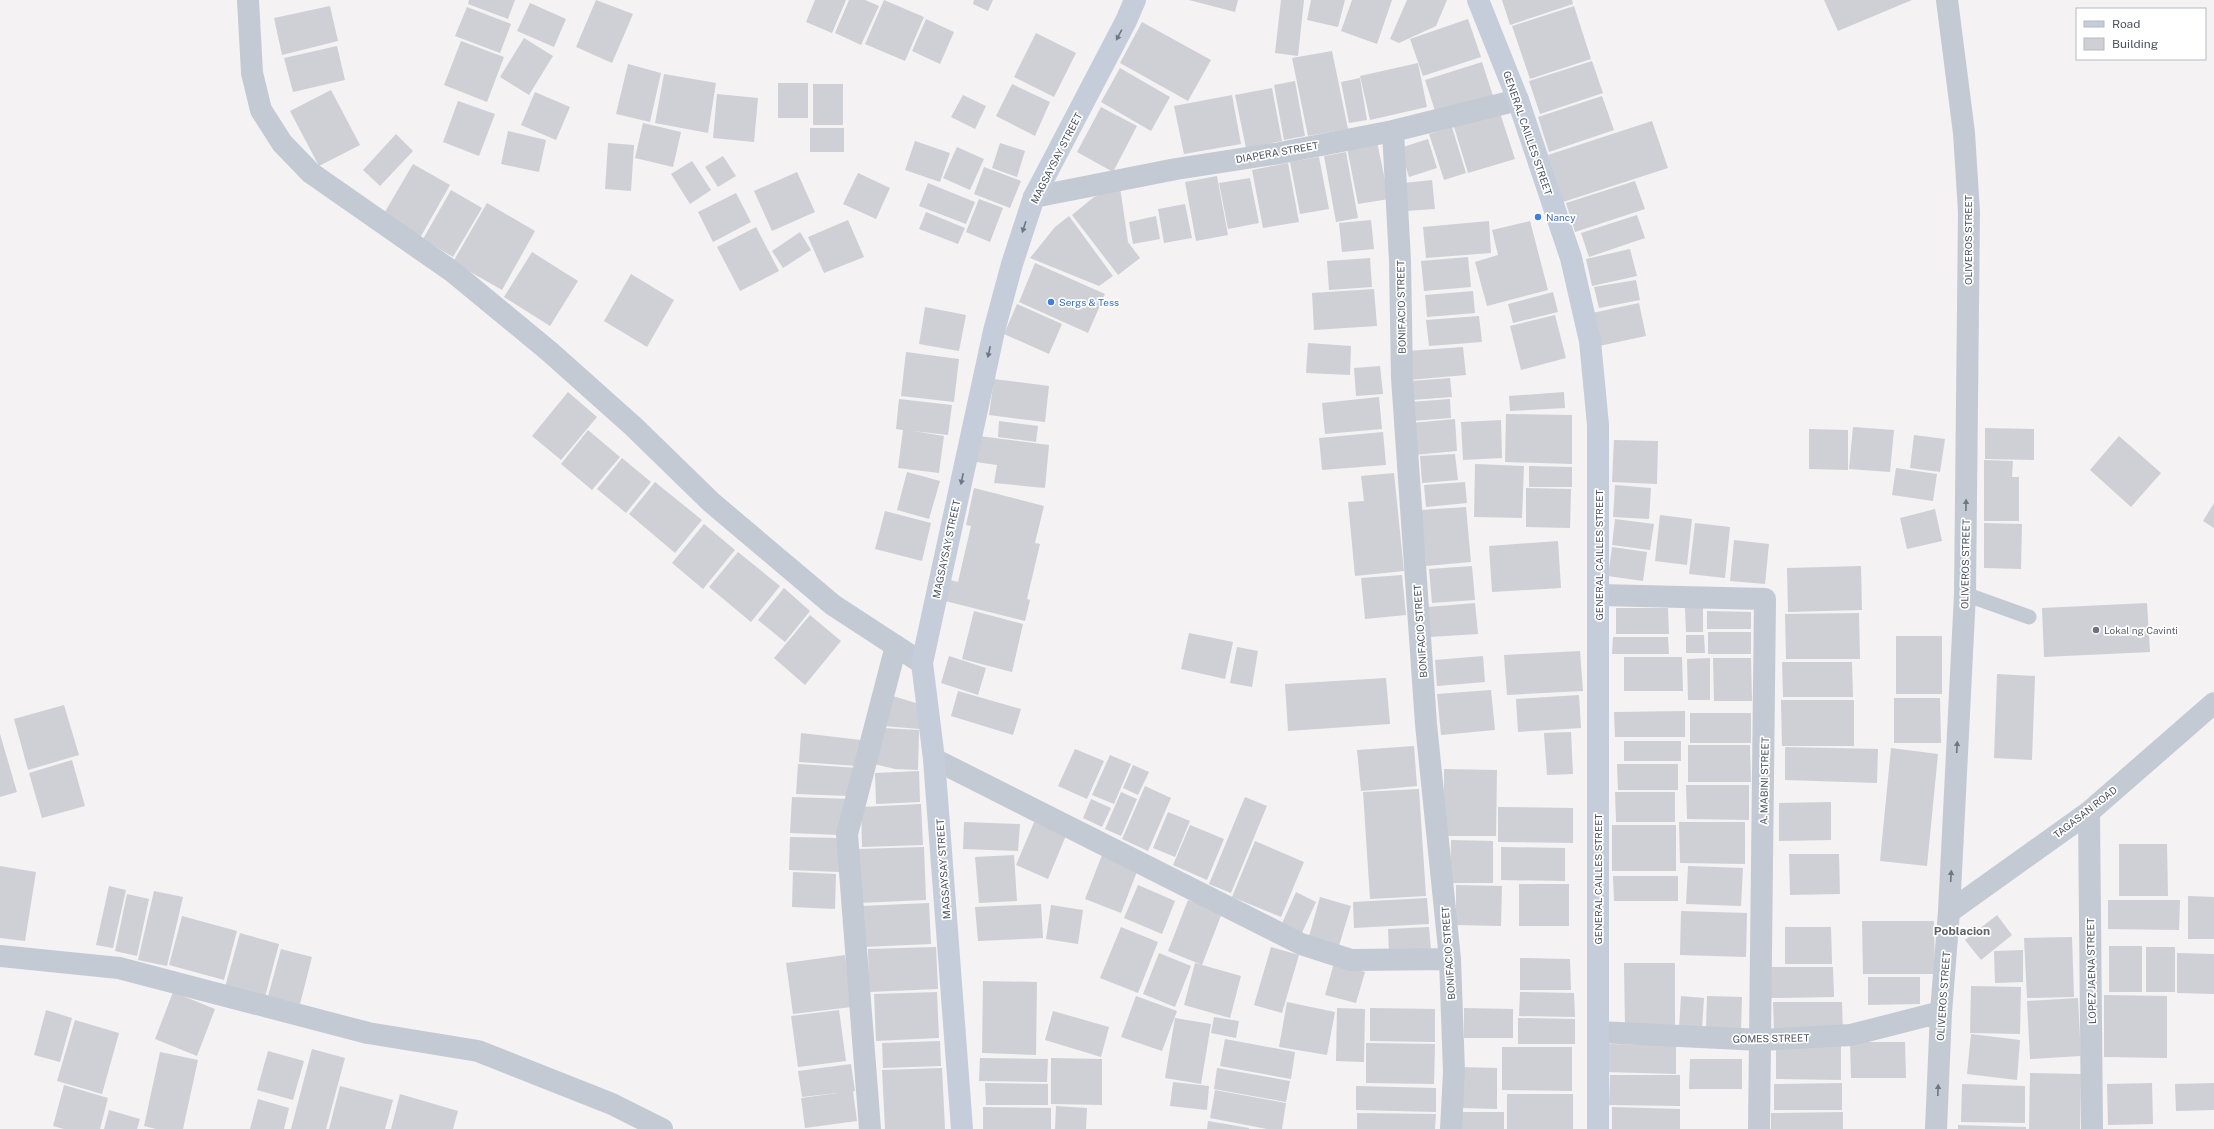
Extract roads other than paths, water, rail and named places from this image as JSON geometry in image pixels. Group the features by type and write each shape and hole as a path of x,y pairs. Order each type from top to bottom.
{"street":[{"path":"248,0 252,73 261,110 282,143 311,173 453,272 498,308 634,426 711,502 833,604 922,663"},
{"name":"MAGSAYSAY STREET","path":"962,1129 934,759 922,663 994,331 1034,197 1126,21 1135,0"},
{"name":"GENERAL CAILLES STREET","path":"1478,0 1518,100 1571,258 1590,341 1598,425 1598,1129"},
{"name":"OLIVEROS STREET","path":"1936,1129 1941,1012 1949,912 1965,594 1969,212 1964,133 1947,0"},
{"name":"DIAPERA STREET","path":"1034,197 1176,169 1280,153 1393,131 1518,100"},
{"name":"BONIFACIO STREET","path":"1393,131 1400,261 1402,378 1426,724 1450,959 1454,1072 1451,1129"},
{"name":"A. MABINI STREET","path":"1599,595 1765,599 1759,1129"},
{"path":"870,1129 847,834 896,646"},
{"name":"TAGASAN ROAD","path":"1949,912 2089,812 2214,703"},
{"path":"934,759 1301,944 1351,960 1450,959"},
{"name":"LOPEZ JAENA STREET","path":"2089,812 2092,1129"},
{"path":"0,956 119,968 368,1033 478,1051 612,1104 662,1129"},
{"name":"GOMES STREET","path":"1599,1032 1761,1040 1850,1035 1941,1012"}],"lane":[{"path":"1965,594 2029,617"}],"place":[{"name":"Nancy","path":"1538,217"},
{"name":"Sergs & Tess","path":"1051,302"},
{"name":"Lokal ng Cavinti","path":"2096,630"}],"district":[{"name":"Poblacion","path":"1962,931"}]}
